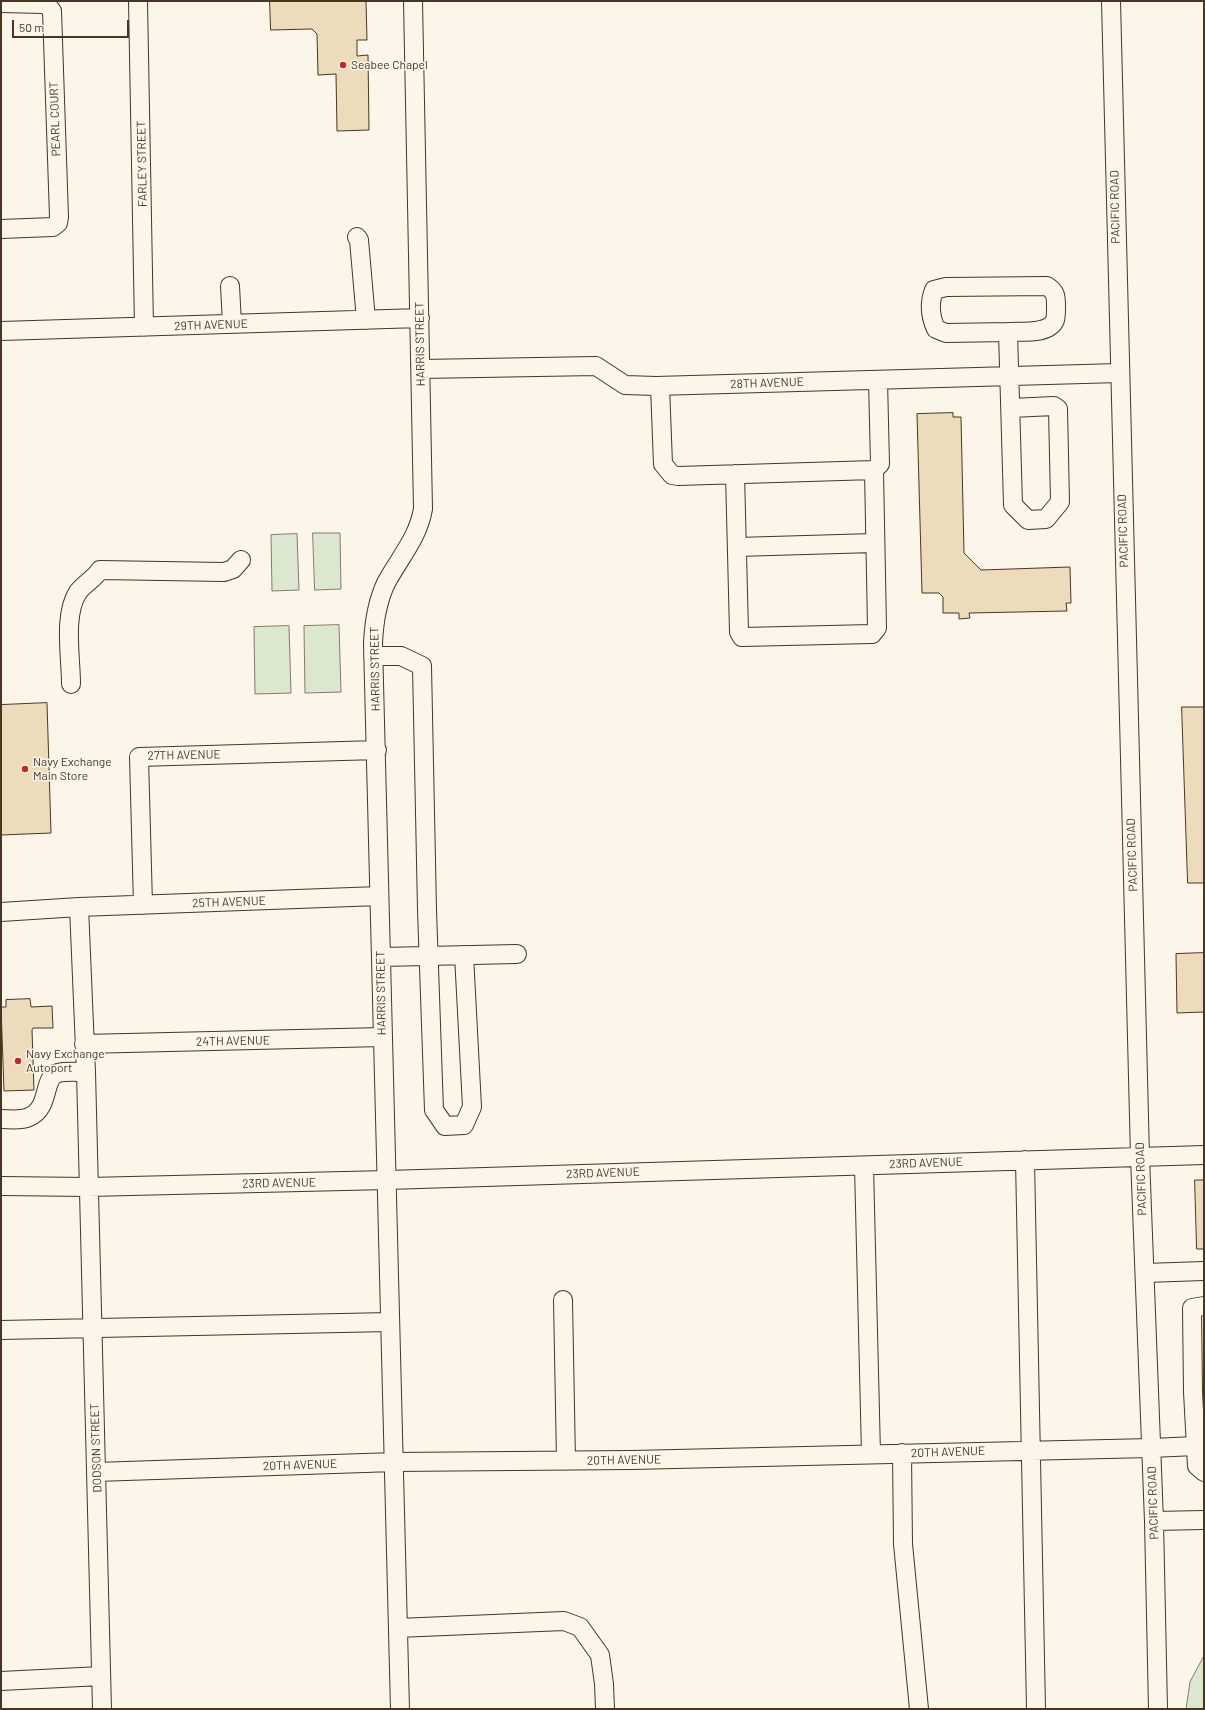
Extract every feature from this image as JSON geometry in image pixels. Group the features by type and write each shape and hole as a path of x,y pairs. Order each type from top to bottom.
{"street":[{"name":"FARLEY STREET","path":"138,1 144,327"},
{"name":"HARRIS STREET","path":"400,1709 382,1037 377,750 373,656 375,619 382,592 415,537 422,516 421,369 413,1"},
{"name":"PACIFIC ROAD","path":"1111,1 1119,373 1140,1157 1154,1521 1158,1709"},
{"name":"PEARL COURT","path":"1,3 43,4 48,6 52,11 59,216 58,223 53,227 1,229"},
{"path":"357,237 359,240 363,274 366,320"},
{"path":"230,286 232,324"},
{"path":"1047,286 1054,291 1056,296 1055,320 1050,327 1039,331 1008,332 946,333 936,329 931,318 931,299 934,290 946,287 1047,286"},
{"name":"29TH AVENUE","path":"1,331 420,318"},
{"path":"1008,332 1014,505 1028,520 1046,519 1060,502 1058,409 1054,406 1011,408"},
{"name":"28TH AVENUE","path":"421,369 596,366 629,386 1119,373"},
{"path":"660,386 663,464 665,469 672,475 678,476 874,470 880,464 878,380"},
{"path":"735,474 739,632 742,637 754,638 872,634 877,628 874,543 874,470"},
{"path":"737,547 874,543"},
{"path":"71,684 69,616 72,603 79,591 100,570 224,572 233,569 241,560"},
{"path":"373,656 401,656 422,666 434,1110 445,1126 464,1125 472,1107 464,955"},
{"name":"27TH AVENUE","path":"144,905 139,757 377,750"},
{"name":"25TH AVENUE","path":"1,912 79,907 379,896"},
{"name":"DODSON STREET","path":"79,907 86,1072 102,1709"},
{"path":"381,957 516,954"},
{"name":"24TH AVENUE","path":"84,1044 382,1037"},
{"path":"1,1119 22,1119 29,1117 38,1111 44,1101 51,1078 57,1073 86,1072"},
{"name":"23RD AVENUE","path":"1,1186 88,1187 387,1180 1204,1155"},
{"path":"1025,1160 1036,1709"},
{"path":"864,1166 871,1454"},
{"path":"1145,1273 1204,1271"},
{"path":"563,1300 566,1461"},
{"path":"1204,1306 1192,1308 1197,1466 1204,1472"},
{"path":"1,1330 390,1322"},
{"name":"20TH AVENUE","path":"96,1472 394,1462 566,1461 1196,1446"},
{"path":"902,1453 904,1544 919,1709"},
{"path":"1154,1521 1204,1520"},
{"path":"398,1628 564,1621 575,1625 580,1627 600,1655 605,1709"},
{"path":"1,1680 101,1676"}],"green space":[{"path":"313,533 340,533 341,589 315,590"},
{"path":"297,534 299,590 272,591 271,535"},
{"path":"339,625 341,692 305,693 304,626"},
{"path":"289,626 291,693 255,694 254,627"},
{"path":"1204,1656 1204,1709 1186,1709 1190,1682"}],"building":[{"name":"Seabee Chapel","path":"270,1 366,1 367,40 357,40 357,56 368,55 369,130 337,131 336,74 318,75 317,34 312,29 271,30"},
{"path":"953,413 953,417 961,417 964,553 981,570 1070,567 1071,603 1066,603 1067,611 969,613 970,618 959,619 959,613 943,613 943,597 939,593 922,593 917,414"},
{"name":"Navy Exchange Main Store","path":"47,703 51,833 1,835 1,705"},
{"path":"1182,707 1204,707 1204,883 1188,883"},
{"path":"1204,953 1204,1012 1177,1013 1176,954"},
{"name":"Navy Exchange Autoport","path":"30,999 31,1007 52,1006 53,1028 33,1028 32,1030 34,1090 4,1091 1,1007 6,1007 6,1000"},
{"path":"1195,1180 1204,1180 1204,1249 1197,1249"}],"place":[{"name":"Seabee Chapel","path":"343,65"},
{"name":"Navy Exchange Main Store","path":"25,769"},
{"name":"Navy Exchange Autoport","path":"18,1061"}]}
